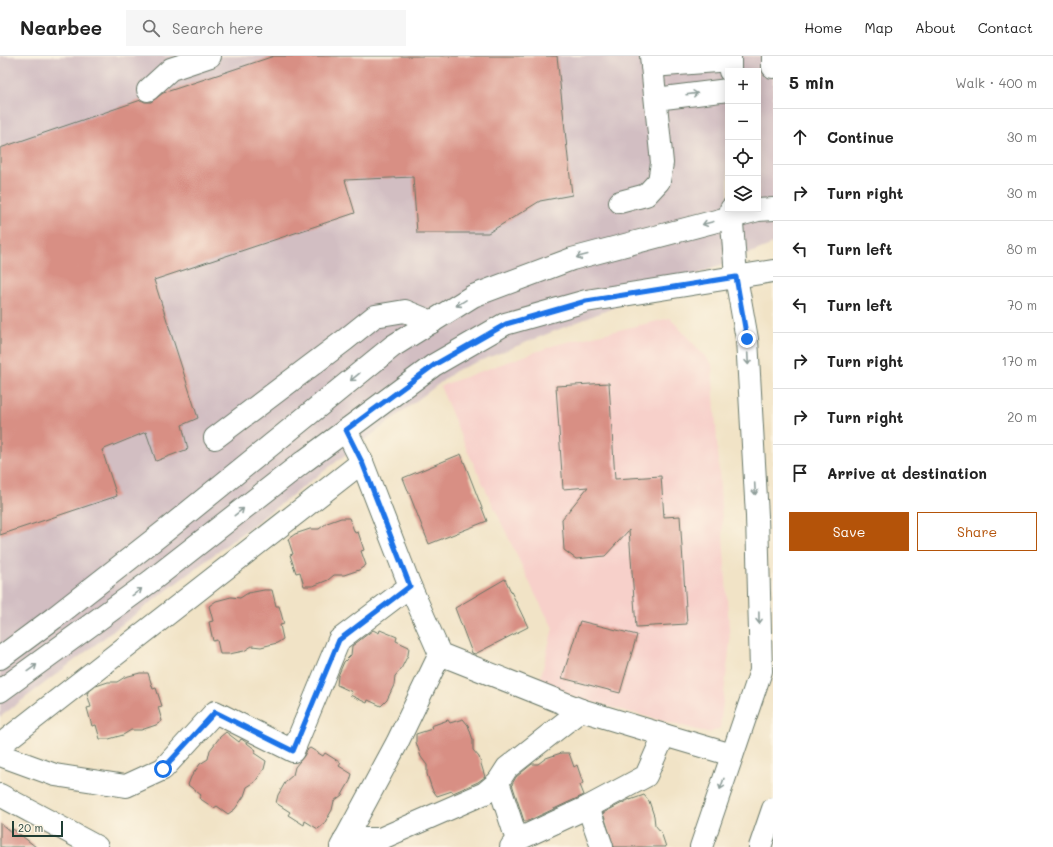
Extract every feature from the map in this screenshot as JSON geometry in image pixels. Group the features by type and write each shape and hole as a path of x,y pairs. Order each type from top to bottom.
{"street":[{"path":"148,90 170,69 210,56"},
{"path":"773,56 773,67"},
{"path":"620,202 646,195 659,181 662,163 652,61 730,62"},
{"path":"656,99 725,90"},
{"path":"0,658 54,618 165,531 393,346 473,296 572,259 731,213 773,209"},
{"path":"701,847 760,671 757,516 747,339 736,277 731,213"},
{"path":"0,691 151,581 303,462 434,365 506,324 586,301 773,271"},
{"path":"215,438 375,316 405,311 432,322"},
{"path":"346,430 362,462 410,586 440,654 581,710 732,755"},
{"path":"0,745 362,462"},
{"path":"0,755 55,775 126,786 163,769 215,712 293,751 339,640 410,586"},
{"path":"343,843 397,743 440,654"},
{"path":"343,843 380,839 485,793 498,782 507,768 581,710"},
{"path":"498,782 514,843 588,808 646,776 664,735"},
{"path":"0,795 97,847"},
{"path":"588,808 602,847"},
{"path":"760,847 773,808"}],"shaded area":[{"path":"0,56 773,56 773,244 457,370 0,717"},
{"path":"670,318 712,364 730,643 720,728 709,733 538,688 553,628 536,596 467,450 440,386 555,345"}],"building":[{"path":"274,56 557,56 572,195 540,201 488,233 417,233 413,177 345,180 355,213 154,280 198,418 182,425 188,449 156,461 146,432 102,450 117,496 0,535 0,148 141,100 151,102 163,93"},
{"path":"609,383 615,479 661,476 664,517 680,516 687,624 636,627 629,530 605,556 576,559 564,550 562,519 588,487 563,489 556,386"},
{"path":"461,454 487,521 429,544 403,478"},
{"path":"341,518 349,518 355,533 358,532 364,550 361,551 366,565 359,570 344,575 334,575 328,580 313,586 304,586 300,572 296,573 290,555 293,554 288,539 295,534 310,529 319,529 327,523"},
{"path":"505,579 528,627 475,654 472,653 455,608"},
{"path":"272,590 276,606 279,606 284,624 280,625 283,639 277,643 261,647 252,646 244,651 220,654 217,640 213,641 209,622 213,621 209,606 216,601 231,597 240,598 248,593"},
{"path":"580,621 637,635 620,693 562,678"},
{"path":"373,630 379,633 380,630 397,637 396,641 409,647 408,655 401,669 395,676 394,685 387,700 381,706 368,700 367,703 350,695 352,692 337,685 338,676 344,662 351,655 352,646"},
{"path":"140,673 148,673 153,689 156,688 162,706 158,707 162,721 156,725 141,730 131,730 123,735 109,739 100,739 96,725 92,726 87,708 91,707 87,693 96,686 108,682 117,682 125,677"},
{"path":"463,719 468,725 473,740 473,750 479,757 485,777 478,782 453,793 452,791 437,796 432,789 427,774 427,765 421,757 416,742 416,734 432,729 431,726 448,720 450,723"},
{"path":"226,732 239,742 241,739 243,740 256,750 254,753 266,761 264,769 255,782 247,787 244,796 235,809 228,814 217,806 214,808 199,798 201,795 188,785 191,777 200,764 208,759 210,750"},
{"path":"310,748 323,756 325,753 341,763 339,766 352,774 350,781 342,795 334,801 332,810 324,824 318,829 305,821 304,825 288,815 290,812 276,803 278,795 286,781 293,775 295,767"},
{"path":"561,753 569,753 574,767 577,765 583,783 580,785 584,795 528,821 524,821 512,784 516,777 532,764 538,764 546,758"},
{"path":"644,795 649,801 654,816 655,825 661,832 666,847 614,847 603,813 630,799"},
{"path":"0,823 11,832 13,829 36,847 0,847"}],"route":[{"path":"163,769 215,712 293,751 339,640 410,586 362,462 346,430 434,365 506,324 586,301 736,277 747,339"}]}
